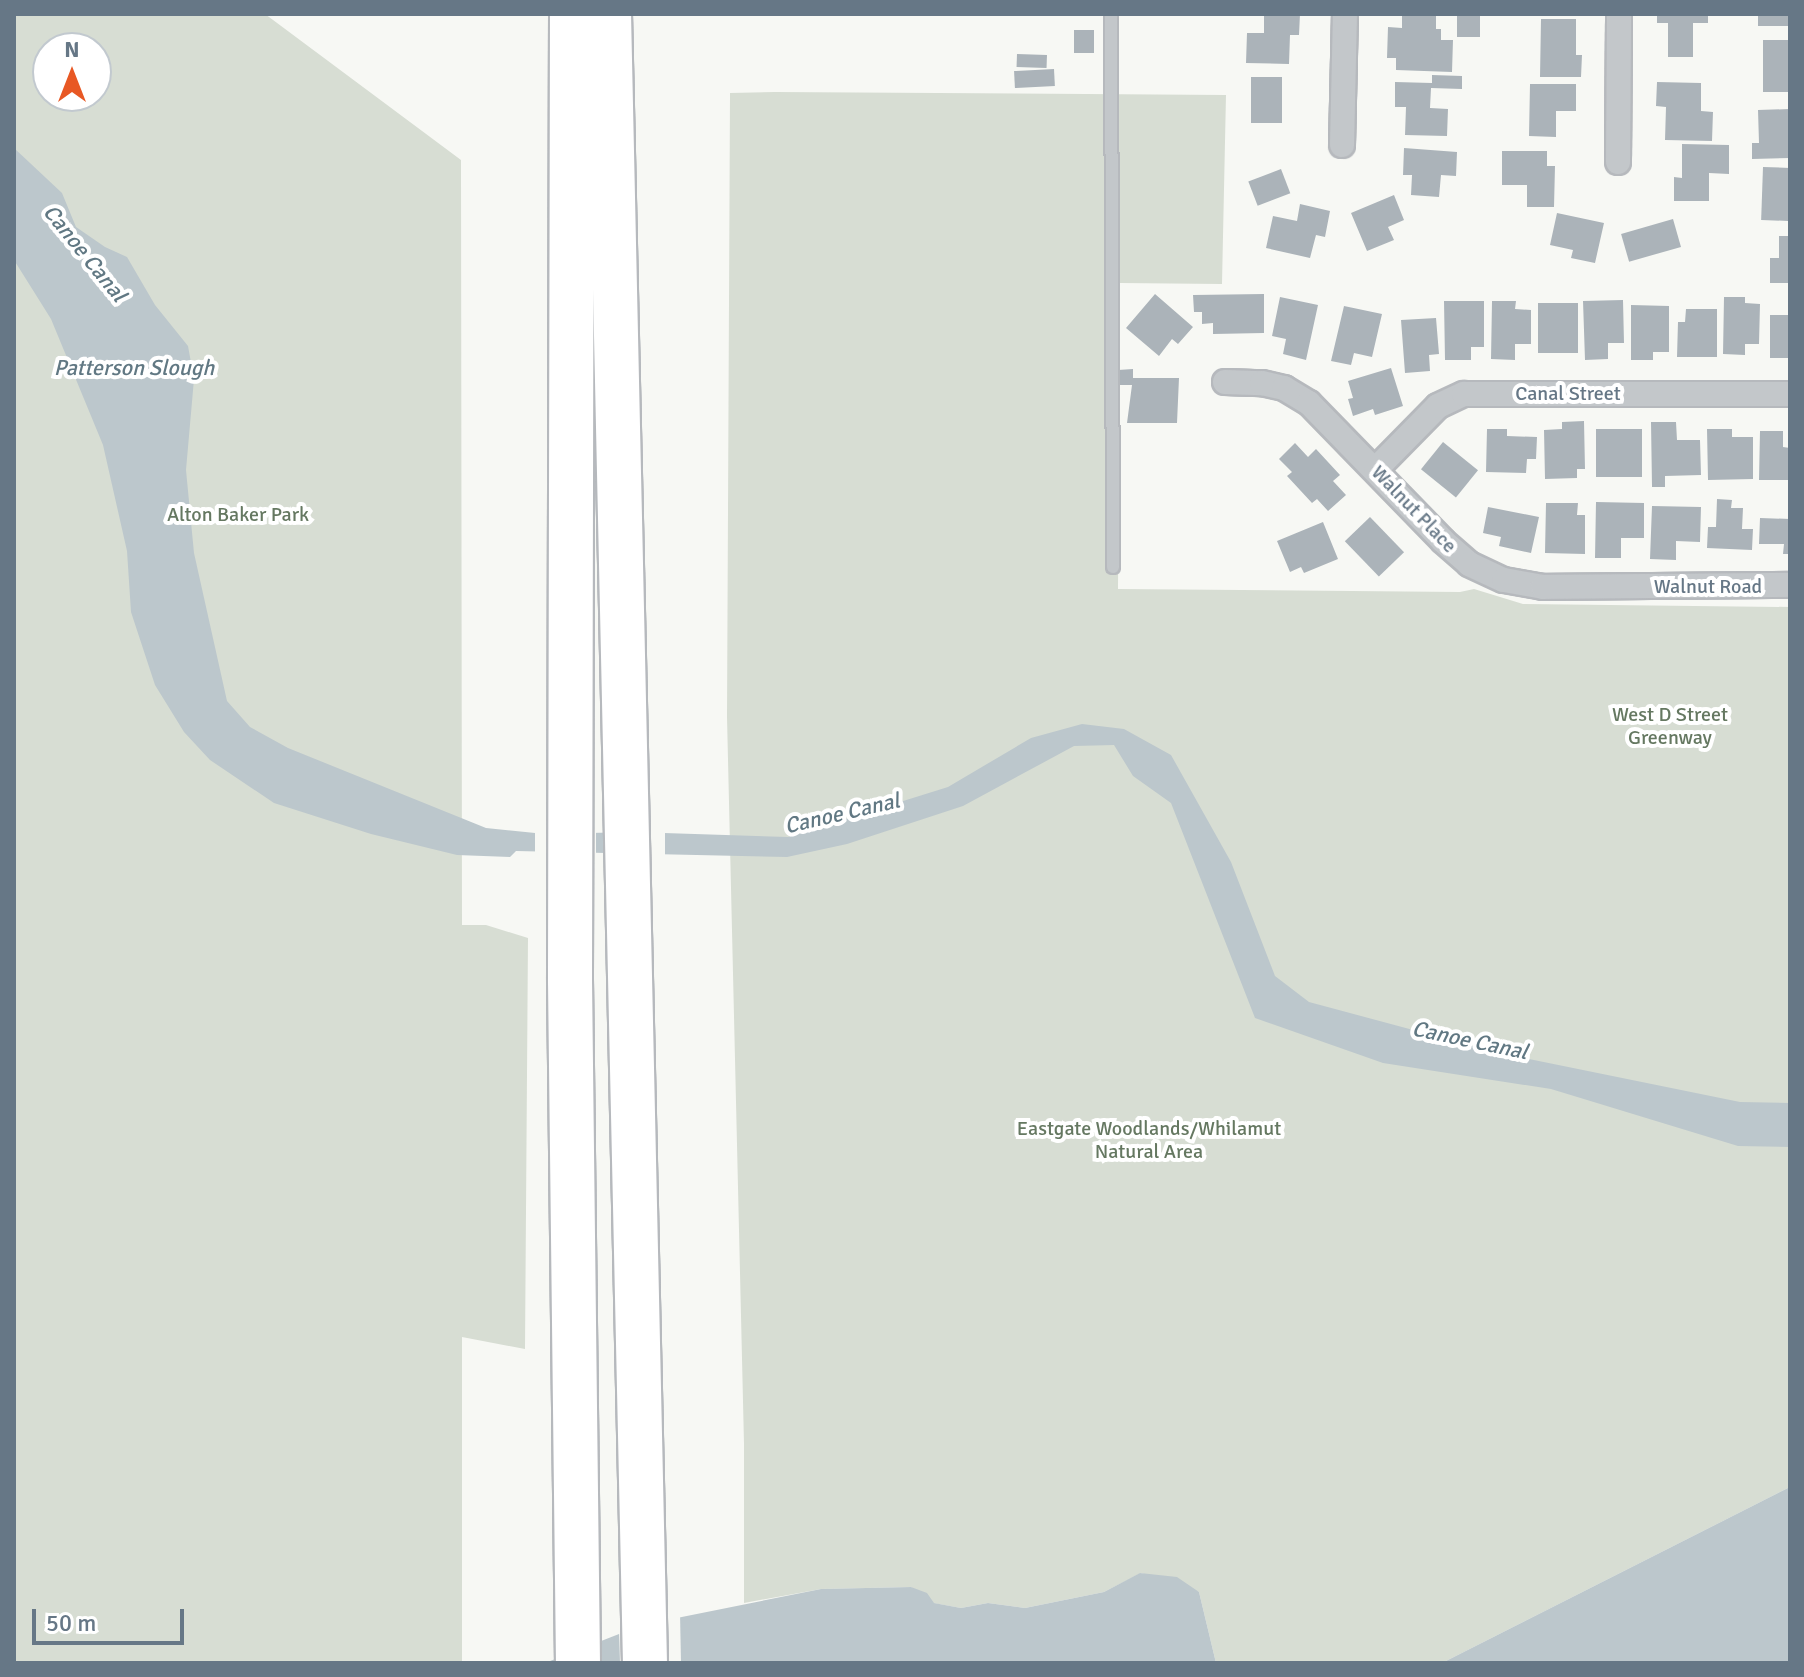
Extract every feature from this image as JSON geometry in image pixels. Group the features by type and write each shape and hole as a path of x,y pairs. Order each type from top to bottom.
{"highway":[{"path":"572,14 570,980 578,1663"},
{"path":"609,14 628,752 645,1663"}],"street":[{"path":"1342,145 1345,14"},
{"path":"1618,162 1619,14"},
{"name":"Walnut Place","path":"1225,382 1262,383 1284,388 1309,403 1469,564 1504,580 1543,587 1626,586"},
{"name":"Canal Street","path":"1376,469 1438,406 1464,394 1790,394"},
{"name":"Walnut Road","path":"1626,586 1790,585"}],"lane":[{"path":"1111,14 1113,567"}],"green space":[{"name":"Alton Baker Park","path":"14,14 265,14 461,160 462,925 486,925 528,938 525,1349 462,1337 462,1663 14,1663"},
{"name":"Eastgate Woodlands/Whilamut Natural Area","path":"730,93 1226,95 1222,284 1120,283 1118,589 1460,592 1474,589 1523,604 1790,607 1790,1487 1442,1663 1216,1663 1199,1592 1141,1573 1104,1592 1025,1608 988,1603 961,1608 933,1603 911,1587 821,1589 744,1603 744,1444 727,717"}],"water":[{"name":"Patterson Slough","path":"14,148 62,193 76,227 105,247 127,257 155,305 188,346 194,379 186,470 194,553 227,701 250,727 288,748 486,828 545,834 633,832 788,837 948,787 1031,738 1082,724 1124,729 1171,755 1231,862 1275,976 1309,1002 1495,1052 1740,1102 1790,1103 1790,1147 1738,1146 1551,1089 1383,1063 1255,1018 1171,803 1133,776 1114,745 1074,746 963,806 847,844 787,857 516,851 510,857 457,855 371,834 274,803 210,760 184,732 155,685 131,612 127,551 103,445 51,319 14,260"},
{"path":"1790,1487 1790,1663 1442,1663 1614,1576"},
{"path":"1140,1573 1177,1577 1199,1592 1216,1663 545,1663 642,1625 821,1589 911,1587 927,1593 934,1603 961,1608 988,1603 1025,1608 1104,1592"}],"pier":[{"path":"604,828 665,828 665,858 604,858"},
{"path":"535,829 596,829 596,856 535,856"},
{"path":"680,1613 681,1663 620,1663 619,1630"}],"building":[{"path":"1264,14 1300,14 1299,35 1290,35 1289,64 1246,63 1247,33 1264,33"},
{"path":"1402,14 1436,14 1436,29 1441,29 1441,40 1453,40 1452,72 1396,70 1396,58 1387,58 1388,27 1402,28"},
{"path":"1457,14 1480,14 1480,37 1457,37"},
{"path":"1657,14 1708,14 1708,23 1693,23 1693,57 1668,57 1668,23 1657,23"},
{"path":"1758,14 1790,14 1790,26 1758,26"},
{"path":"1541,19 1576,19 1576,55 1582,55 1581,77 1540,77"},
{"path":"1074,30 1094,30 1094,53 1074,53"},
{"path":"1763,40 1790,40 1790,92 1763,92"},
{"path":"1017,54 1047,55 1047,68 1017,67"},
{"path":"1054,69 1055,86 1015,88 1014,71"},
{"path":"1432,75 1462,76 1462,89 1431,88 1430,108 1448,109 1447,136 1405,135 1406,107 1395,107 1395,82 1432,83"},
{"path":"1251,77 1282,77 1282,123 1251,123"},
{"path":"1657,82 1701,83 1701,111 1713,112 1712,141 1665,140 1666,107 1656,106"},
{"path":"1530,84 1576,84 1576,111 1556,111 1556,137 1529,136"},
{"path":"1790,109 1790,158 1752,159 1752,143 1759,143 1758,110"},
{"path":"1682,144 1729,145 1729,174 1709,173 1709,201 1674,201 1674,177 1682,178"},
{"path":"1404,148 1457,152 1456,176 1441,175 1439,197 1411,195 1412,175 1403,175"},
{"path":"1502,151 1547,151 1547,166 1555,166 1554,207 1527,207 1527,185 1502,185"},
{"path":"1763,167 1790,168 1788,221 1761,220"},
{"path":"1281,169 1290,193 1258,206 1248,182"},
{"path":"1394,195 1404,220 1388,227 1394,240 1367,251 1351,213"},
{"path":"1300,204 1330,211 1325,237 1316,235 1310,258 1266,248 1273,216 1297,221"},
{"path":"1557,213 1604,223 1595,263 1571,258 1573,250 1550,245"},
{"path":"1673,219 1681,247 1629,262 1621,234"},
{"path":"1779,236 1790,236 1790,283 1770,283 1770,258 1779,258"},
{"path":"1155,294 1193,327 1178,344 1172,339 1159,356 1126,328"},
{"path":"1264,294 1264,333 1213,334 1213,323 1202,324 1202,312 1194,312 1193,295"},
{"path":"1280,297 1318,305 1306,360 1283,354 1286,339 1272,336"},
{"path":"1724,297 1745,297 1745,303 1760,304 1759,344 1745,344 1745,355 1723,354"},
{"path":"1623,300 1624,343 1608,343 1608,359 1585,360 1583,301"},
{"path":"1444,301 1484,301 1484,347 1471,347 1471,360 1445,360"},
{"path":"1492,301 1516,301 1515,309 1531,310 1531,344 1515,344 1515,360 1491,359"},
{"path":"1538,303 1578,303 1578,353 1538,353"},
{"path":"1631,305 1669,306 1669,352 1653,352 1653,360 1631,360"},
{"path":"1344,306 1382,314 1372,357 1354,353 1351,365 1331,361"},
{"path":"1686,309 1717,309 1717,357 1677,357 1678,322 1685,322"},
{"path":"1770,315 1790,315 1790,358 1770,358"},
{"path":"1436,318 1439,354 1429,355 1430,371 1405,373 1401,320"},
{"path":"1391,368 1403,406 1375,415 1373,409 1353,416 1348,399 1353,398 1348,381"},
{"path":"1133,369 1133,378 1179,378 1177,423 1127,423 1132,385 1118,385 1118,370"},
{"path":"1584,421 1585,469 1577,469 1577,478 1545,479 1544,430 1562,429 1562,422"},
{"path":"1651,422 1676,422 1677,440 1700,440 1701,475 1665,476 1665,487 1652,487"},
{"path":"1487,429 1507,429 1507,436 1537,437 1536,459 1527,459 1526,473 1486,472"},
{"path":"1596,429 1642,429 1642,477 1596,477"},
{"path":"1707,429 1732,429 1732,437 1753,437 1753,479 1708,480"},
{"path":"1760,431 1783,431 1783,447 1790,448 1790,480 1759,480"},
{"path":"1443,442 1478,470 1456,498 1421,469"},
{"path":"1295,443 1308,457 1316,449 1340,475 1333,481 1346,495 1328,511 1317,499 1312,503 1287,476 1292,472 1279,459"},
{"path":"1717,499 1732,500 1731,508 1743,508 1742,529 1753,529 1752,550 1707,548 1708,527 1716,527"},
{"path":"1596,502 1644,503 1644,538 1621,538 1621,558 1595,558"},
{"path":"1546,503 1578,503 1577,515 1585,515 1585,554 1545,553"},
{"path":"1652,506 1701,507 1700,542 1676,541 1676,560 1650,559"},
{"path":"1488,507 1539,517 1531,553 1499,546 1501,537 1483,533"},
{"path":"1370,517 1404,552 1379,577 1345,541"},
{"path":"1760,518 1790,519 1790,554 1783,554 1784,544 1759,544"},
{"path":"1323,522 1338,559 1304,573 1301,567 1290,572 1277,541"}],"water label":[{"name":"Canoe Canal","path":"85,253"},
{"name":"Canoe Canal","path":"842,813"},
{"name":"Canoe Canal","path":"1470,1040"}],"park label":[{"name":"West D Street Greenway","path":"1670,726"}]}
